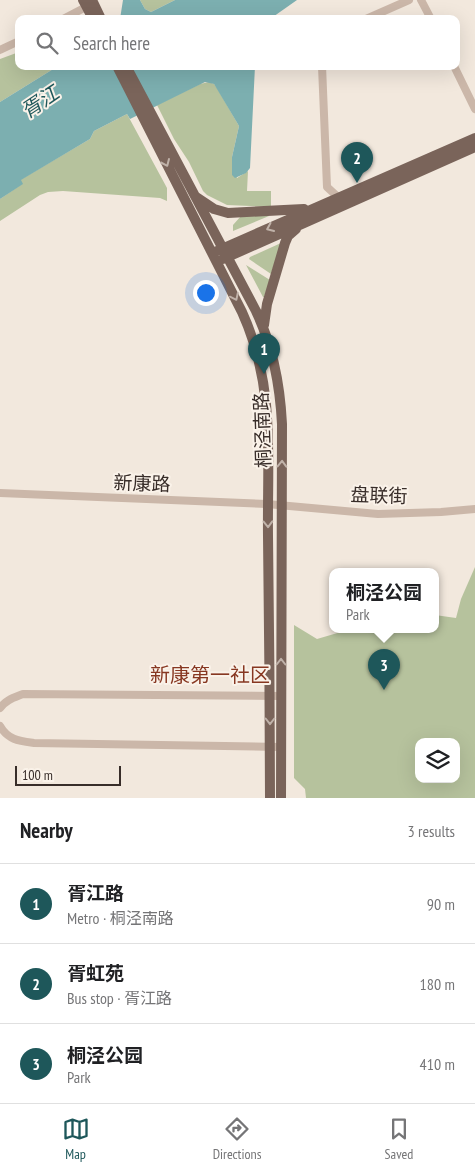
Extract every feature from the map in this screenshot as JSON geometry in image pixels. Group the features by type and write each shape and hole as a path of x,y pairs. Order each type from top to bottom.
{"main road":[{"path":"87,2 92,15"},
{"path":"87,2 98,15"},
{"name":"桐泾南路","path":"119,70 195,196 226,253 264,326 274,360 281,404 281,798"},
{"name":"桐泾南路","path":"128,70 168,170 215,257 248,325 264,385 269,436 267,504 270,798"},
{"path":"226,253 318,207 475,138"},
{"path":"215,257 299,225 475,147"},
{"path":"195,196 214,209 232,213 287,211 318,207"},
{"path":"264,326 267,304 285,244 288,236 299,225"}],"street":[{"path":"375,15 409,0"},
{"path":"421,0 429,15"},
{"path":"69,15 87,2"},
{"path":"0,50 15,43"},
{"path":"322,70 327,187 339,198"},
{"path":"456,70 475,109"},
{"name":"新康路","path":"0,493 282,506"},
{"name":"盘联街","path":"282,506 378,514 441,512 475,508"},
{"path":"0,708 11,698 28,694 281,696"},
{"path":"0,726 11,739 34,743 281,747"}],"green space":[{"path":"140,0 175,0 151,12 145,9"},
{"path":"15,53 15,70 52,70 0,102 0,59"},
{"path":"209,82 217,88 239,126 232,157 237,178 248,171 247,191 271,191 271,207 227,205 207,195 174,139 157,105 200,84"},
{"path":"127,114 167,188 167,201 160,198 63,191 48,192 40,195 0,221 0,199 22,184 20,180 90,139 94,131"},
{"path":"269,215 233,231 233,225 241,216"},
{"path":"281,243 271,274 249,259 250,257"},
{"path":"246,265 270,280 264,297 263,297"},
{"path":"475,567 475,798 306,798 305,789 294,778 294,625 317,639 337,633 439,633 439,616 456,618 461,599"}],"water":[{"path":"123,0 140,0 145,9 151,12 175,0 297,0 276,15 121,15"},
{"name":"胥江","path":"52,70 255,70 250,168 246,173 235,178 232,175 232,157 239,126 214,84 205,82 130,119 127,114 94,131 90,139 21,180 23,184 0,199 0,102"}],"place":[{"name":"胥虹苑","path":"357,183"},
{"name":"胥江路","path":"264,374"},
{"name":"桐泾公园","path":"384,690"}],"district":[{"name":"新康第一社区","path":"210,675"}]}
